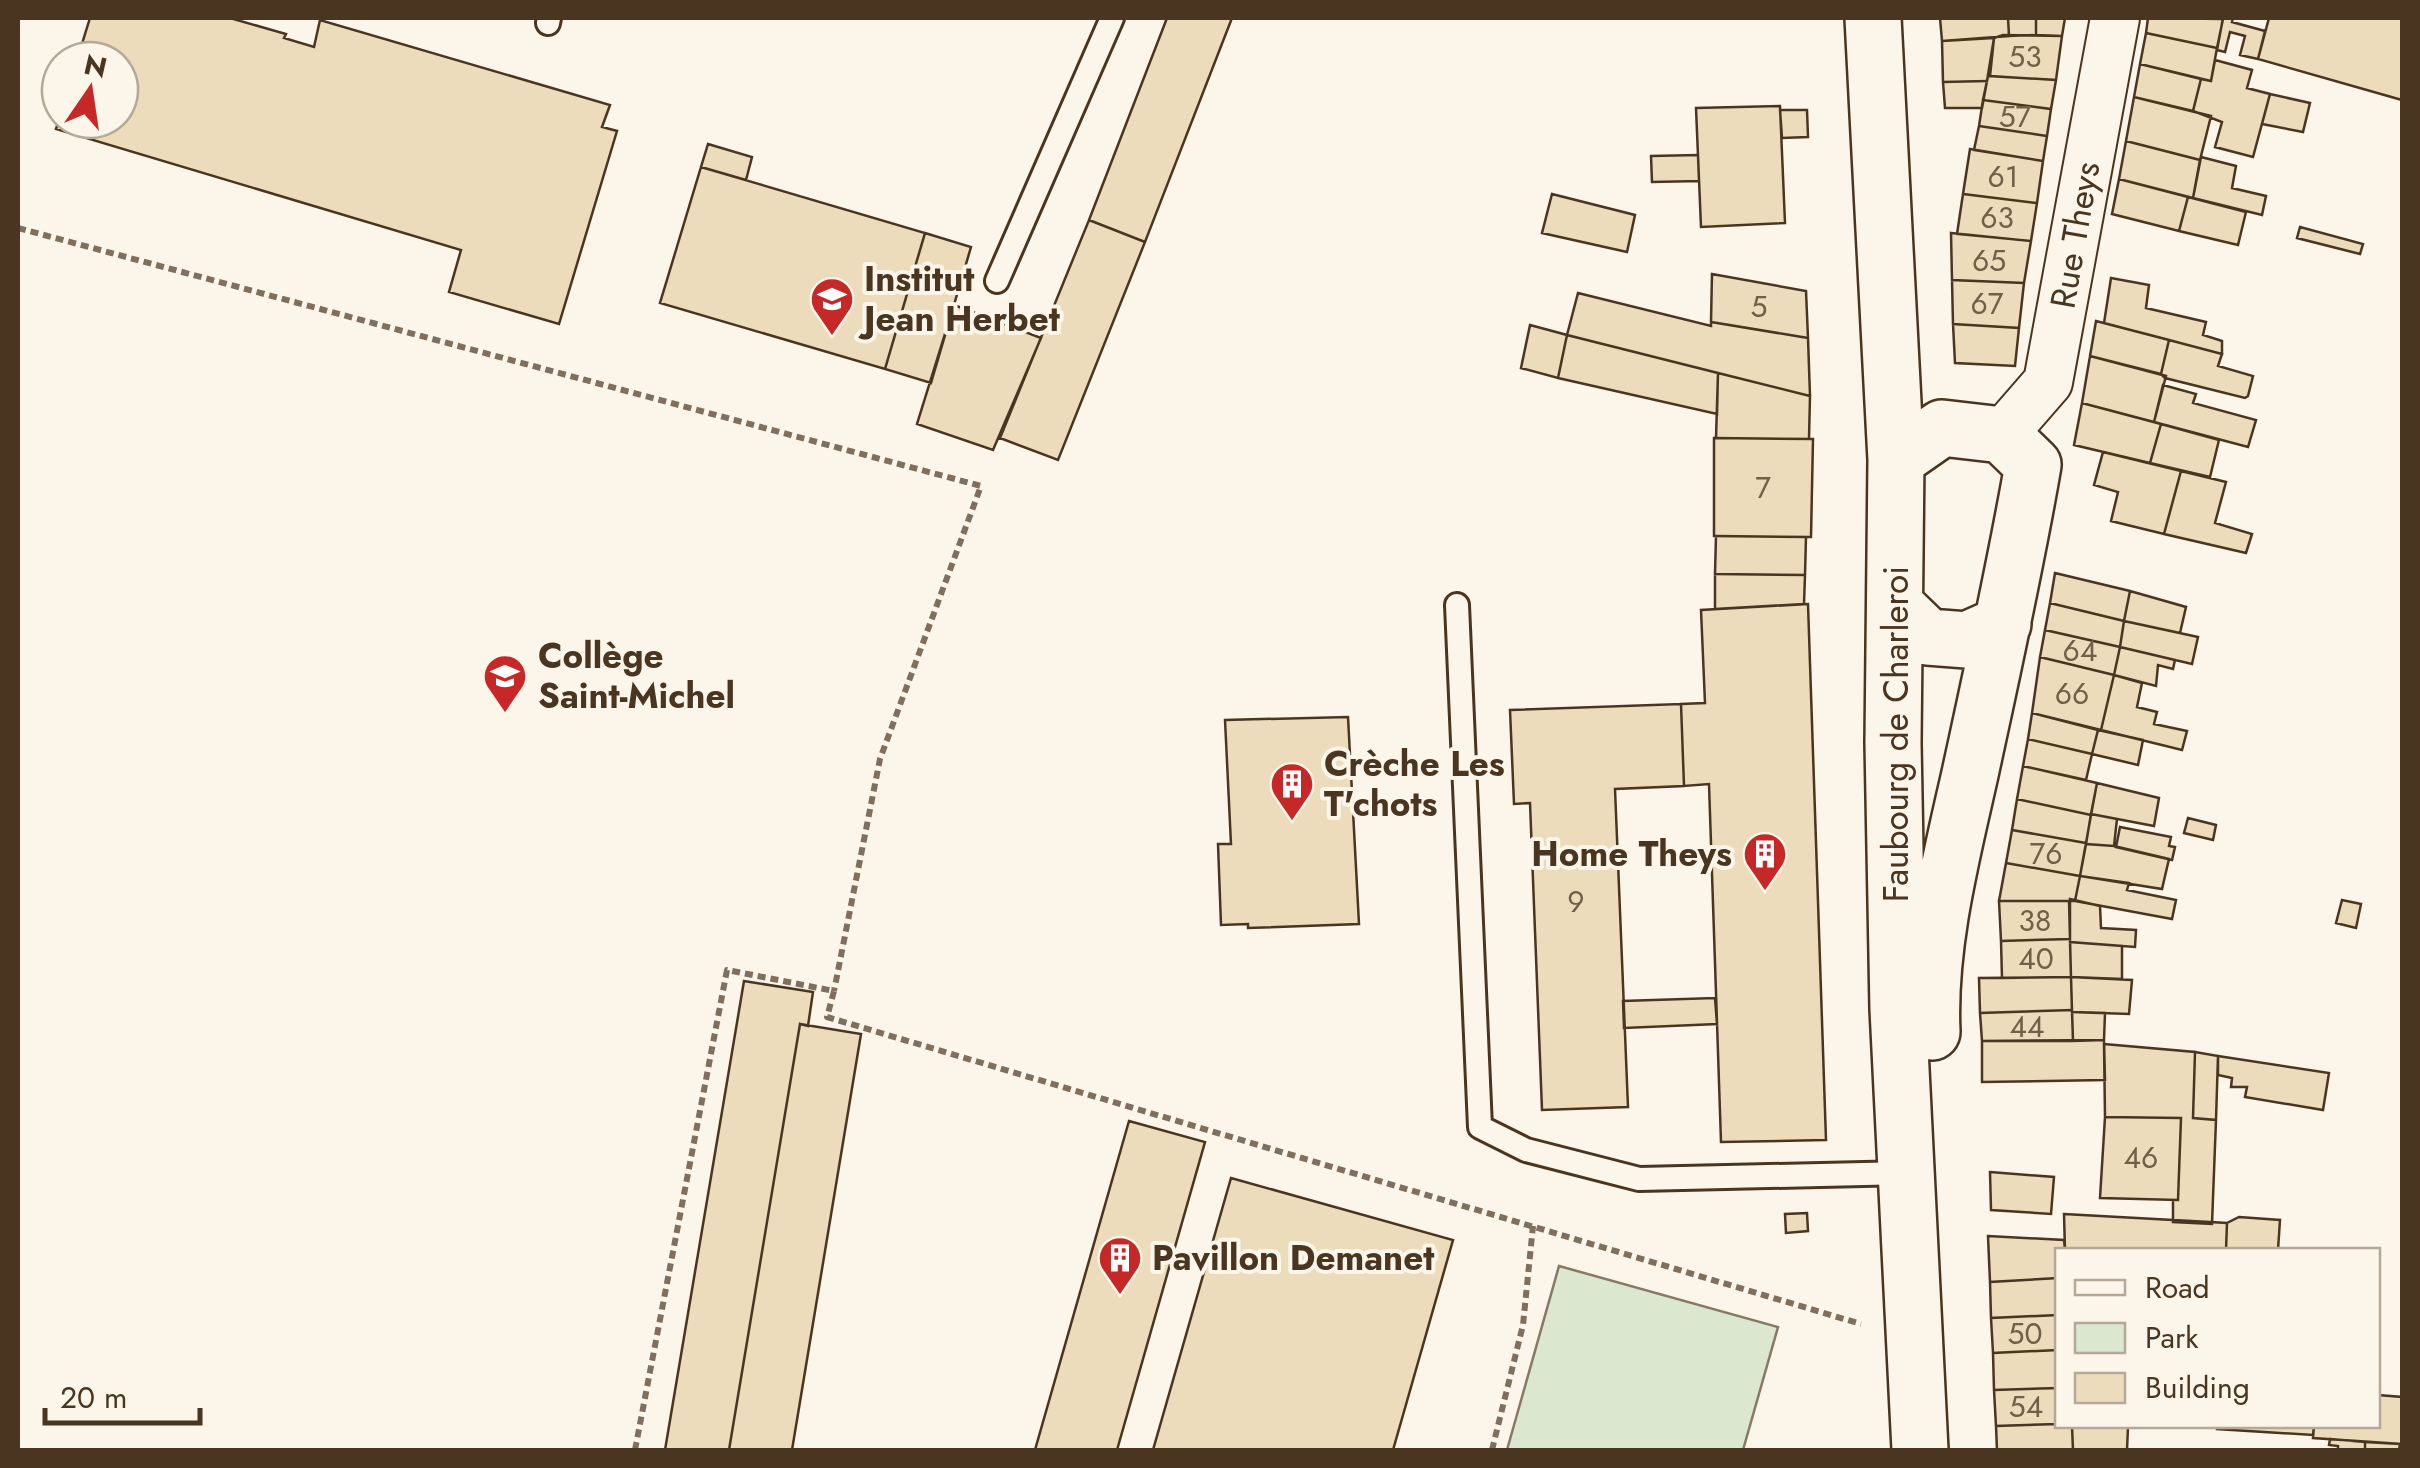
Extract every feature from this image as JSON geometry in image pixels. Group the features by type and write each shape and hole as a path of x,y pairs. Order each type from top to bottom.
{"main road":[{"name":"Faubourg de Charleroi","path":"1873,18 1894,396 1896,606 1892,743 1896,933 1920,1450"},
{"path":"1894,396 1942,428 2002,435 2033,465 2003,624 1954,843 1935,957 1931,1006 1951,1450"},
{"path":"1896,460 1942,428"},
{"path":"1896,606 1928,637 1968,640 2003,624"}],"street":[{"name":"Rue Theys","path":"2002,435 2048,382 2115,18"}],"lane":[{"path":"997,281 1112,18"},
{"path":"1457,605 1480,1127 1526,1150 1639,1179 1907,1173"}],"path":[{"path":"18,228 980,486 880,759 827,1016 1916,1340"},
{"path":"635,1450 727,970 834,991"},
{"path":"1492,1450 1523,1325 1533,1226"}],"green space":[{"path":"1559,1266 1778,1327 1743,1450 1507,1450"}],"building":[{"path":"90,18 230,18 286,34 284,38 314,47 320,20 610,105 602,127 617,131 559,324 449,292 461,250 93,140 140,140 140,40 83,40"},
{"path":"1167,18 1232,18 1145,242 1089,220"},
{"path":"1940,18 2008,18 2009,36 1942,41"},
{"path":"2008,18 2036,18 2036,35 2009,36"},
{"path":"2036,18 2065,18 2062,36 2036,35"},
{"path":"2148,18 2223,19 2217,48 2146,33"},
{"path":"2223,18 2265,31 2258,59 2240,55 2245,36 2230,32 2225,52 2217,50"},
{"path":"2269,18 2402,18 2402,100 2258,59"},
{"path":"2146,33 2217,48 2211,81 2140,64"},
{"path":"2062,36 2056,80 1990,76 1994,38"},
{"path":"1994,38 1987,81 1943,82 1942,41"},
{"path":"2215,60 2252,70 2247,88 2270,94 2253,157 2215,147 2222,122 2193,111 2201,79 2211,81"},
{"path":"2140,64 2201,79 2193,111 2134,97"},
{"path":"1988,76 2056,80 2051,109 1983,100"},
{"path":"1987,81 1982,108 1945,108 1943,82"},
{"path":"2270,94 2310,103 2303,132 2262,124"},
{"path":"2134,97 2211,116 2200,160 2126,141"},
{"path":"1983,100 2051,109 2047,136 1979,126"},
{"path":"1780,106 1785,223 1701,227 1696,108"},
{"path":"1780,110 1807,110 1808,137 1782,138"},
{"path":"1979,126 2047,136 2043,161 1974,150"},
{"path":"2126,141 2200,160 2193,198 2119,179"},
{"path":"708,144 752,157 746,180 701,167"},
{"path":"1970,149 2043,161 2037,203 1963,194"},
{"path":"1698,155 1699,181 1652,182 1651,156"},
{"path":"2201,157 2236,166 2232,188 2266,196 2262,215 2193,198"},
{"path":"701,167 925,233 885,369 660,303"},
{"path":"2119,179 2188,197 2179,231 2112,214"},
{"path":"1552,194 1635,215 1627,252 1542,233"},
{"path":"1963,194 2037,203 2031,241 1957,234"},
{"path":"2188,197 2246,212 2238,245 2179,231"},
{"path":"1089,220 1145,242 1058,460 1000,438"},
{"path":"2300,227 2363,244 2360,254 2297,238"},
{"path":"925,233 971,247 931,383 885,369"},
{"path":"1951,233 2031,241 2024,283 1952,280"},
{"path":"1712,274 1806,291 1808,338 1711,322"},
{"path":"2111,278 2149,285 2146,308 2206,322 2203,335 2222,341 2222,354 2104,323"},
{"path":"1952,280 2024,283 2019,328 1953,324"},
{"path":"1578,293 1711,326 1711,322 1808,338 1810,396 1567,335"},
{"path":"954,305 1041,338 993,450 917,424"},
{"path":"2096,321 2169,340 2161,374 2090,356"},
{"path":"1953,324 2019,328 2015,366 1955,363"},
{"path":"1530,325 1567,335 1558,378 1521,368"},
{"path":"1567,335 1718,373 1717,414 1558,378"},
{"path":"2169,340 2222,354 2218,366 2253,376 2248,396 2165,378 2161,374"},
{"path":"2090,356 2166,376 2154,422 2082,403"},
{"path":"1718,373 1810,396 1809,439 1716,438"},
{"path":"2163,385 2196,394 2193,403 2256,420 2248,447 2154,422"},
{"path":"2082,403 2161,424 2150,463 2074,445"},
{"path":"2161,424 2219,440 2210,477 2150,463"},
{"path":"1714,438 1813,439 1811,537 1714,536"},
{"path":"2103,452 2181,471 2164,534 2111,521 2118,492 2094,485"},
{"path":"2181,471 2226,482 2215,523 2252,534 2246,553 2164,534"},
{"path":"1716,536 1806,537 1805,575 1715,574"},
{"path":"2055,573 2130,591 2124,621 2050,603"},
{"path":"1715,574 1805,575 1804,604 1715,609"},
{"path":"2130,591 2186,607 2180,633 2124,621"},
{"path":"2050,603 2124,621 2120,647 2045,630"},
{"name":"Home Theys","path":"1808,604 1826,1140 1721,1142 1709,784 1684,786 1681,704 1705,703 1701,610"},
{"path":"2124,621 2198,637 2192,664 2120,647"},
{"path":"2045,630 2120,647 2114,675 2040,657"},
{"path":"2120,647 2175,660 2173,669 2158,665 2156,686 2114,675"},
{"path":"2040,657 2114,675 2101,730 2032,713"},
{"path":"2114,675 2142,683 2137,707 2157,712 2154,724 2187,731 2182,750 2101,730"},
{"path":"1681,704 1684,786 1615,789 1628,1107 1542,1110 1530,803 1514,804 1510,710"},
{"path":"2032,713 2098,730 2092,754 2028,739"},
{"name":"Crèche Les T'chots","path":"1348,717 1359,924 1248,928 1248,924 1221,925 1218,844 1231,844 1225,720"},
{"path":"2098,730 2143,740 2138,765 2092,754"},
{"path":"2028,739 2092,754 2086,780 2023,766"},
{"path":"2023,766 2097,783 2091,815 2017,799"},
{"path":"2097,783 2159,798 2154,826 2091,814"},
{"path":"2017,799 2091,815 2086,843 2012,830"},
{"path":"2091,814 2117,819 2114,846 2086,844"},
{"path":"2188,818 2216,825 2213,840 2184,833"},
{"path":"2120,827 2171,837 2169,846 2175,847 2172,860 2116,847"},
{"path":"2012,830 2086,843 2080,876 2006,863"},
{"path":"2086,844 2114,846 2169,859 2162,889 2080,876"},
{"path":"2006,863 2080,876 2075,901 1999,901"},
{"path":"2080,876 2129,883 2127,890 2176,900 2172,919 2075,901"},
{"path":"2070,899 2100,906 2101,928 2136,930 2135,947 2070,942"},
{"path":"2342,900 2361,904 2356,928 2336,923"},
{"path":"1999,901 2069,901 2070,939 2001,941"},
{"path":"2070,939 2071,977 2002,978 2001,941"},
{"path":"2070,942 2122,946 2122,979 2071,977"},
{"path":"2071,977 2072,1010 1980,1013 1979,978"},
{"path":"2071,977 2132,980 2129,1014 2072,1012"},
{"path":"744,981 813,992 808,1026 800,1024 729,1450 665,1450"},
{"path":"1715,998 1717,1024 1624,1028 1623,1001"},
{"path":"2072,1010 2073,1041 1982,1041 1980,1013"},
{"path":"2072,1012 2105,1013 2104,1040 2073,1041"},
{"path":"800,1024 861,1034 792,1450 729,1450"},
{"path":"2104,1040 2105,1080 1982,1082 1982,1041"},
{"path":"2104,1044 2195,1052 2193,1118 2216,1120 2212,1224 2173,1222 2173,1200 2178,1200 2181,1118 2105,1117"},
{"path":"2195,1052 2218,1056 2216,1120 2193,1118"},
{"path":"2218,1056 2329,1073 2323,1110 2245,1097 2247,1087 2231,1087 2232,1078 2218,1075"},
{"path":"2105,1117 2181,1118 2178,1200 2100,1198"},
{"name":"Pavillon Demanet","path":"1129,1121 1205,1142 1117,1450 1035,1450"},
{"path":"1990,1172 2054,1177 2051,1214 1991,1210"},
{"path":"1231,1178 1453,1240 1393,1450 1153,1450"},
{"path":"1807,1213 1808,1231 1786,1233 1785,1214"},
{"path":"2064,1214 2227,1223 2226,1248 2065,1248"},
{"path":"2239,1217 2280,1220 2278,1248 2226,1248 2227,1223"},
{"path":"1988,1236 2064,1240 2065,1248 2055,1248 2055,1278 1990,1282"},
{"path":"2055,1278 2055,1315 1991,1318 1990,1282"},
{"path":"2055,1315 2055,1350 1993,1353 1991,1318"},
{"path":"2055,1350 2055,1388 1994,1390 1993,1353"},
{"path":"2055,1388 2055,1424 1996,1426 1994,1390"},
{"path":"2380,1395 2402,1397 2402,1444 2313,1438 2314,1428 2380,1428"},
{"path":"2055,1424 2055,1428 2072,1428 2073,1450 1997,1450 1996,1426"},
{"path":"2072,1428 2128,1428 2127,1450 2073,1450"},
{"path":"2217,1428 2314,1428 2313,1435"},
{"path":"2330,1439 2365,1442 2365,1450 2338,1450 2338,1446 2329,1445"},
{"path":"2365,1442 2400,1444 2399,1450 2365,1450"}],"place":[{"name":"Institut Jean Herbet","path":"832,337"},
{"name":"Collège Saint-Michel","path":"505,714"},
{"name":"Crèche Les T'chots","path":"1292,822"},
{"name":"Home Theys","path":"1765,892"},
{"name":"Pavillon Demanet","path":"1120,1296"}]}
